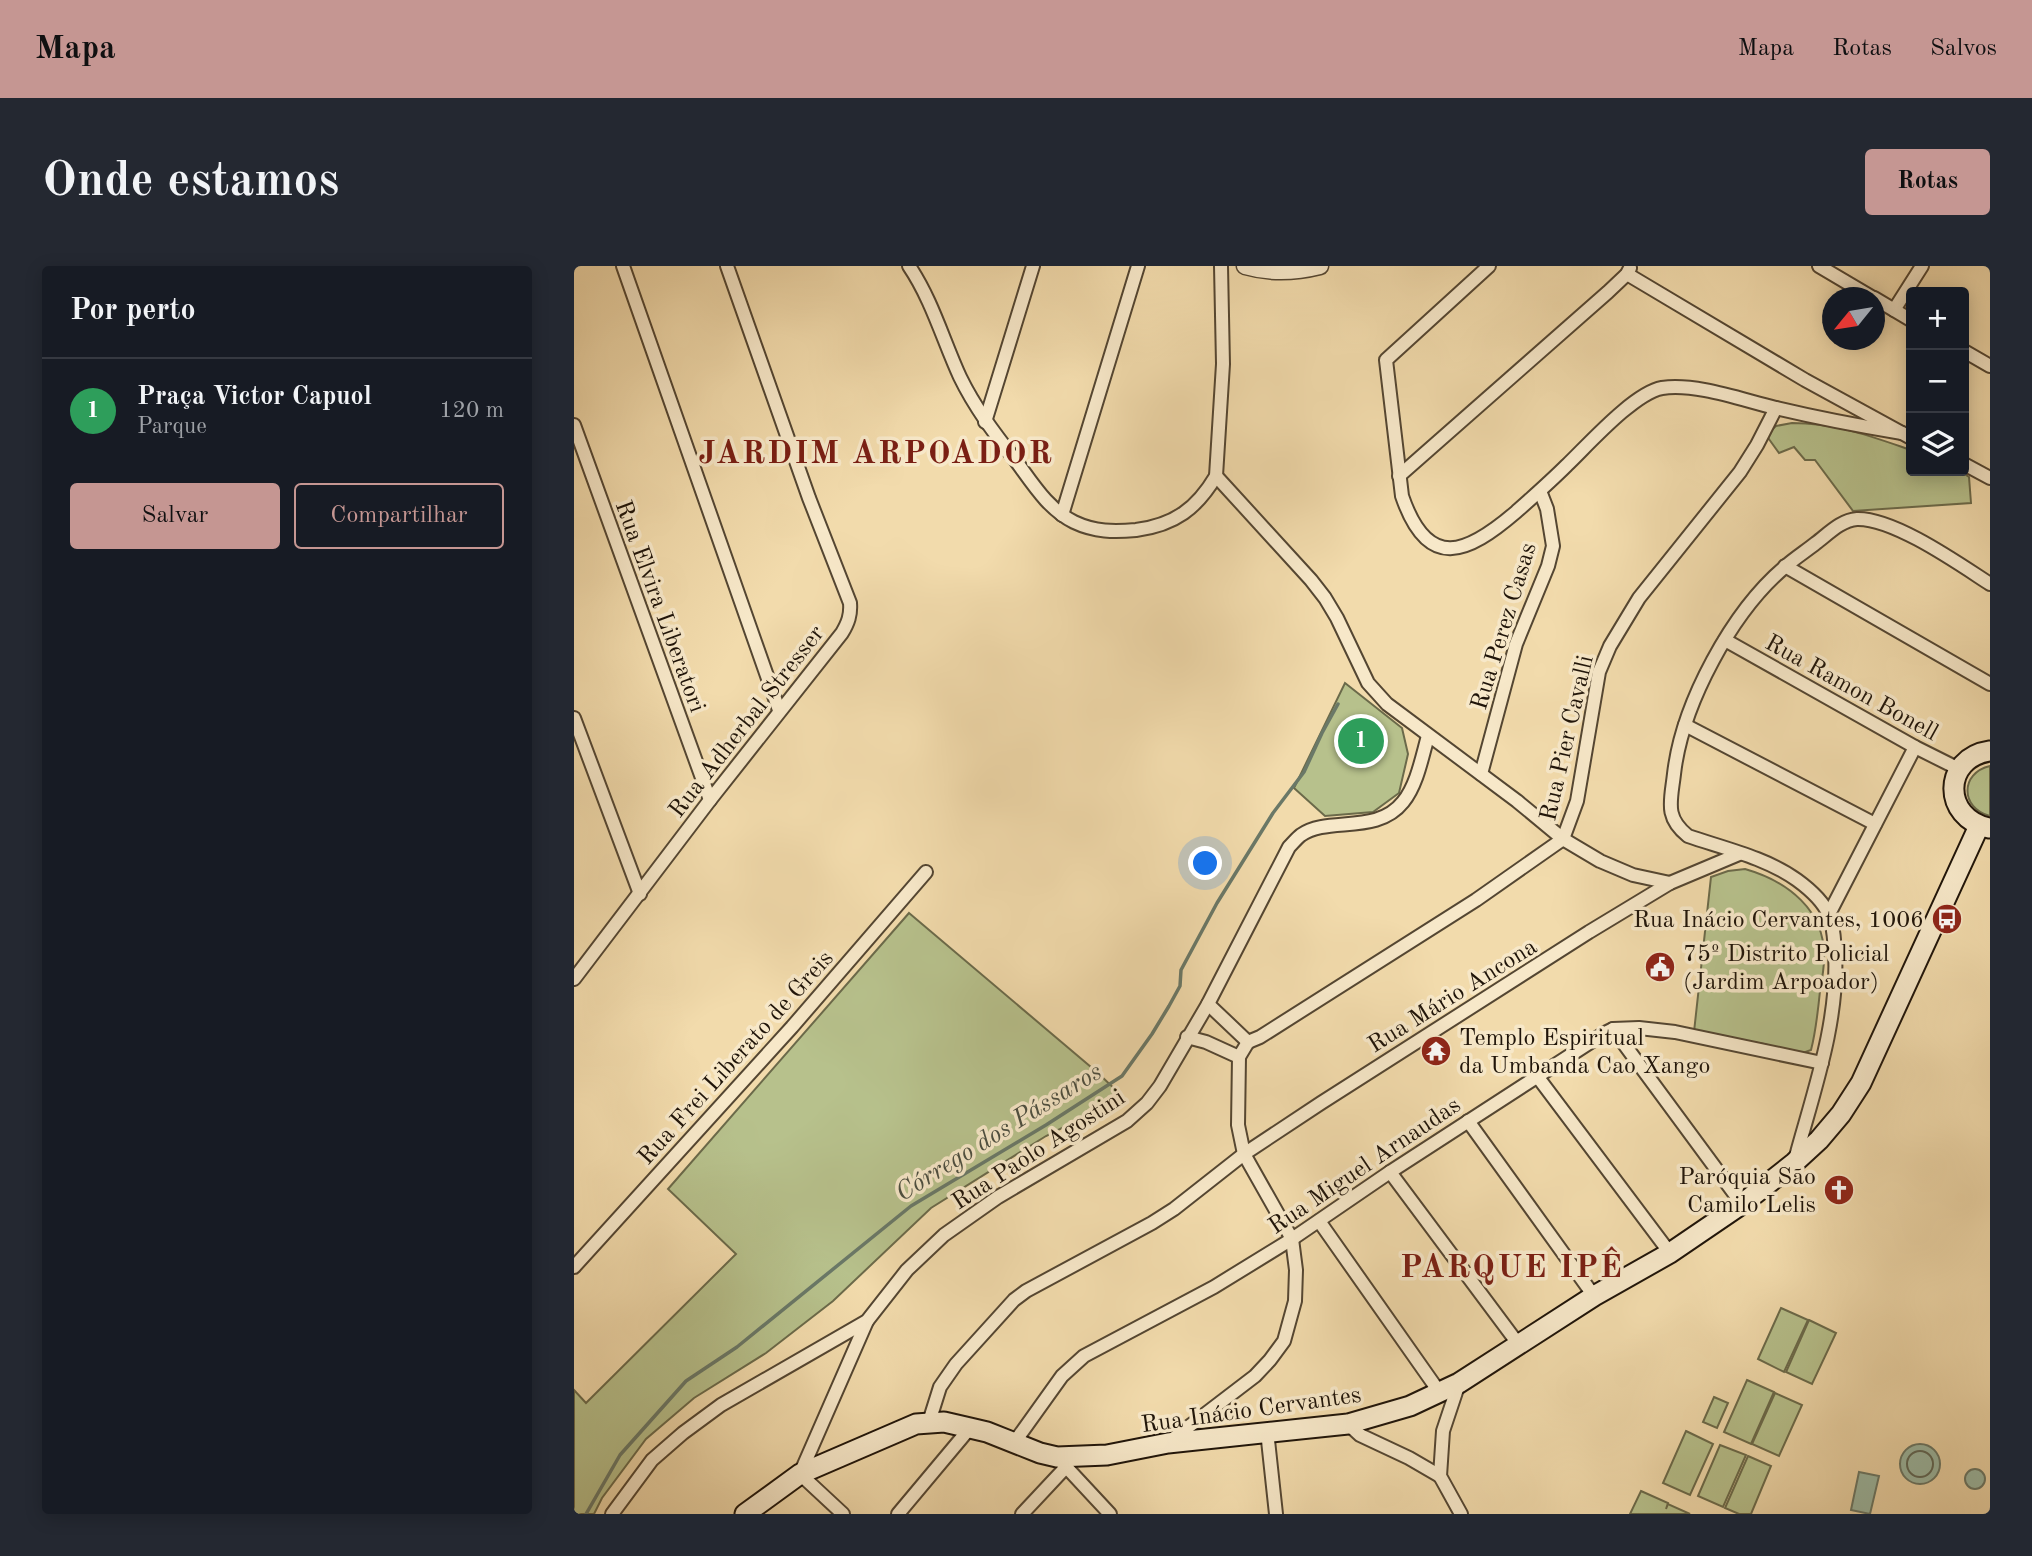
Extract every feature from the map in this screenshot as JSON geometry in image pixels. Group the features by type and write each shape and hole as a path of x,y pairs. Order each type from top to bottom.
{"main road":[{"path":"1984,827 1967,819 1958,808 1954,796 1954,782 1959,769 1967,760 1990,751"},
{"name":"Rua Inácio Cervantes","path":"745,1514 800,1474 916,1424 944,1422 987,1432 1062,1462 1168,1443 1348,1424 1410,1406 1459,1383 1594,1296 1670,1253 1742,1204 1819,1140 1861,1083 1984,827"}],"street":[{"path":"623,266 779,710"},
{"name":"Rua Adherbal Stresser","path":"574,979 709,800 842,633 851,612 727,266"},
{"path":"909,266 918,279 961,377 985,422 1045,500 1076,523 1097,530 1117,532 1155,528 1181,516 1194,506 1216,476 1223,364 1222,266"},
{"path":"985,422 1034,266"},
{"path":"1062,515 1138,266"},
{"path":"1245,266 1280,271 1320,266"},
{"path":"1489,266 1386,360 1402,496 1419,533 1431,543 1451,550 1468,546 1490,533 1540,491 1619,415 1644,395 1658,389 1677,387 1712,393 1906,435"},
{"path":"1818,266 1855,287"},
{"path":"1894,310 1922,266"},
{"path":"1399,476 1629,270 1805,380 1906,434"},
{"path":"1885,305 1906,317"},
{"path":"1969,354 1990,366"},
{"name":"Rua Pier Cavalli","path":"1248,1042 1327,996 1465,907 1563,839 1577,801 1600,672 1609,646 1639,598 1740,472 1776,408"},
{"name":"Rua Elvira Liberatori","path":"574,425 709,800"},
{"path":"1969,467 1990,478"},
{"path":"1216,476 1325,598 1376,694 1563,839 1600,861 1633,874 1670,883"},
{"name":"Rua Perez Casas","path":"1481,774 1516,644 1548,566 1553,546 1552,527 1540,491"},
{"path":"1794,1163 1822,1063 1831,1017 1836,974 1829,914 1814,895 1796,879 1771,865 1688,836 1678,828 1671,816 1670,799 1676,751 1685,724 1702,682 1725,640 1749,607 1785,566 1842,524 1853,519 1867,519 1892,528 1932,547 1990,584"},
{"path":"1785,566 1990,684"},
{"name":"Rua Ramon Bonell","path":"1725,640 1959,769"},
{"path":"574,718 640,894"},
{"path":"1685,724 1875,824"},
{"name":"Rua Paolo Agostini","path":"612,1514 652,1460 683,1433 721,1405 867,1321 907,1270 944,1235 998,1197 1127,1121 1147,1102 1160,1086 1208,1004 1289,847 1303,834 1319,828 1362,823 1391,814 1404,802 1412,787 1428,736"},
{"path":"1829,914 1915,747"},
{"name":"Rua Mário Ancona","path":"929,1422 940,1387 956,1363 1014,1300 1038,1283 1174,1209 1244,1154 1589,932 1670,883 1739,854"},
{"name":"Rua Frei Liberato de Greis","path":"574,1267 792,1027 926,872"},
{"path":"1168,1443 1255,1376 1284,1341 1296,1301 1292,1239 1244,1154 1238,1117 1240,1057 1248,1042 1208,1004"},
{"path":"1613,1029 1639,1028 1675,1032 1822,1063"},
{"path":"1613,1029 1742,1204"},
{"name":"Rua Miguel Arnaudas","path":"1014,1443 1062,1376 1084,1356 1214,1287 1292,1239 1390,1172 1613,1029"},
{"path":"1187,1037 1240,1057"},
{"path":"1537,1076 1670,1253"},
{"path":"1468,1121 1594,1296"},
{"path":"1390,1172 1519,1345"},
{"path":"1319,1221 1440,1393"},
{"path":"843,1514 800,1474 867,1321"},
{"path":"1440,1476 1443,1431 1459,1383"},
{"path":"1348,1424 1360,1435 1440,1476 1461,1514"},
{"path":"898,1514 970,1428"},
{"path":"1267,1431 1276,1514"},
{"path":"1022,1514 1062,1462 1110,1514"}],"green space":[{"path":"1792,423 1838,428 1906,448 1906,476 1968,476 1971,503 1853,511 1815,460 1805,460 1794,447 1779,453 1766,435 1776,426"},
{"path":"1345,683 1402,728 1408,754 1399,793 1373,812 1325,816 1294,788"},
{"path":"1990,766 1990,816 1973,806 1968,791 1973,776"},
{"path":"1745,869 1775,881 1801,900 1811,912 1823,942 1824,959 1817,1021 1811,1050 1800,1054 1764,1044 1694,1032 1711,877"},
{"path":"909,913 1123,1097 1046,1136 931,1208 833,1301 766,1353 694,1398 646,1439 602,1498 594,1514 574,1514 574,1390 586,1403 736,1254 668,1189"},
{"path":"1781,1308 1808,1320 1784,1372 1758,1359"},
{"path":"1809,1320 1836,1333 1812,1384 1786,1372"},
{"path":"1747,1380 1774,1392 1751,1444 1724,1432"},
{"path":"1775,1393 1802,1405 1779,1456 1752,1444"},
{"path":"1714,1397 1728,1403 1717,1428 1703,1422"},
{"path":"1686,1431 1713,1444 1690,1495 1663,1483"},
{"path":"1720,1445 1746,1455 1723,1507 1698,1496"},
{"path":"1748,1456 1771,1466 1751,1514 1739,1514 1725,1508"},
{"path":"1641,1491 1668,1503 1666,1509 1668,1504 1690,1514 1630,1514"}],"water":[{"path":"1920,1444 1934,1450 1940,1464 1934,1478 1920,1484 1906,1478 1900,1464 1906,1450"},
{"path":"1975,1469 1982,1472 1985,1479 1982,1486 1975,1489 1968,1486 1965,1479 1968,1472"},
{"path":"1859,1472 1879,1476 1870,1514 1851,1510"}],"waterway":[{"name":"Córrego dos Pássaros","path":"586,1514 620,1455 686,1381 737,1347 911,1206 1122,1076 1169,1006 1180,986 1181,970 1217,903 1273,813 1304,772 1338,704"}],"place":[{"name":"Praça Victor Capuol","path":"1361,741"},
{"name":"Rua Inácio Cervantes, 1006","path":"1947,919"},
{"name":"75º Distrito Policial (Jardim Arpoador)","path":"1660,967"},
{"name":"Templo Espiritual da Umbanda Cao Xango","path":"1436,1051"},
{"name":"Paróquia São Camilo Lelis","path":"1839,1190"}],"district":[{"name":"JARDIM ARPOADOR","path":"876,452"},
{"name":"PARQUE IPÊ","path":"1512,1266"}]}
